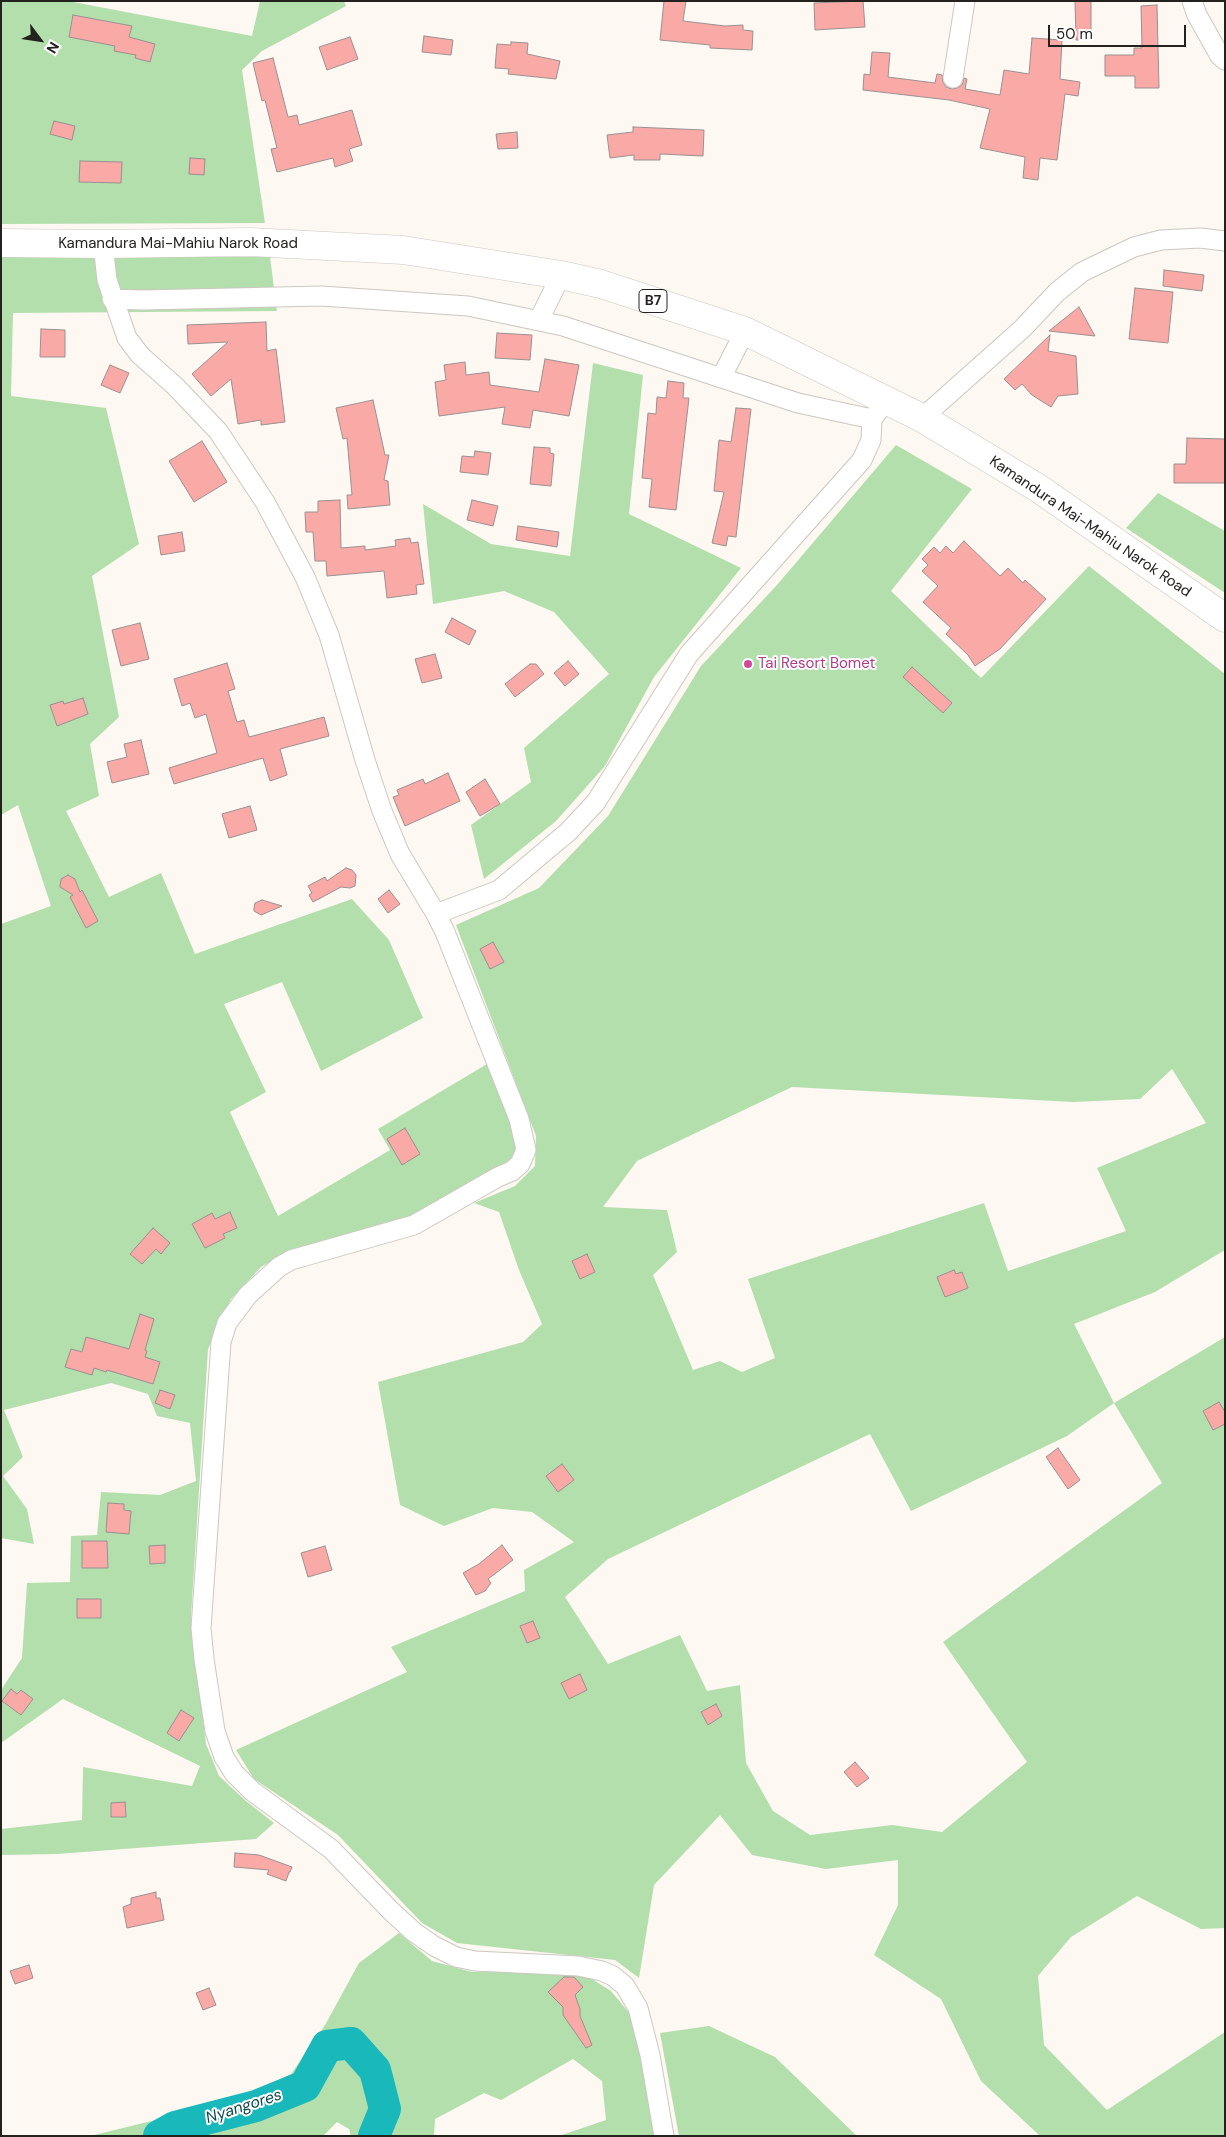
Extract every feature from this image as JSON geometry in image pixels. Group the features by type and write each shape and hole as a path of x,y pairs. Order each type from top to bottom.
{"highway":[{"name":"Kamandura Mai-Mahiu Narok Road","path":"1,244 251,242 403,250 561,275 601,284 745,331 879,410 922,418 1038,488 1225,618"}],"street":[{"path":"953,78 966,1"},
{"path":"1192,1 1220,56 1225,60"},
{"path":"922,418 1022,329 1057,292 1082,272 1134,247 1161,240 1200,238 1225,241"},
{"path":"103,244 107,280 127,338 140,355 175,386 218,431 266,502 305,577 329,635 365,760 382,811 400,854 436,914 519,1119 526,1150 520,1164 512,1171 498,1177 414,1226 291,1260 279,1267 248,1295 227,1323 221,1342 218,1375 200,1628 216,1730 224,1757 234,1773 252,1791 331,1849 397,1916 414,1932 434,1946 456,1957 475,1961 578,1966 602,1971 613,1976 625,1986 638,2008 650,2055 664,2136"},
{"path":"540,320 561,275"},
{"path":"112,299 322,296 468,306 540,320 798,403 879,410 871,440 862,460 689,654 596,802 568,832 499,890 436,914"},
{"path":"721,378 745,331"}],"green space":[{"path":"1,1 68,1 252,36 260,1 344,1 346,6 262,51 242,70 265,223 1,224"},
{"path":"1,256 270,257 277,311 13,313 11,396 106,408 139,544 92,576 119,717 90,744 99,796 66,811 109,897 161,873 195,954 352,899 389,940 423,1018 321,1071 282,982 224,1004 266,1092 230,1112 278,1216 390,1150 378,1129 487,1064 507,1113 517,1147 507,1166 413,1221 292,1249 261,1267 231,1299 208,1349 191,1616 206,1744 219,1776 274,1823 256,1839 57,1854 1,1855 1,1829 82,1820 83,1767 192,1786 200,1766 63,1699 1,1743 1,1690 22,1658 27,1583 70,1582 71,1536 97,1535 101,1492 160,1495 196,1481 190,1423 157,1416 148,1394 111,1383 4,1410 23,1457 3,1476 27,1509 34,1544 1,1538 1,924 51,906 18,805 1,815"},
{"path":"593,363 643,375 629,514 741,568 654,677 605,766 556,821 484,879 471,825 531,782 524,748 609,674 554,612 504,591 433,604 423,504 491,544 570,556"},
{"path":"896,445 972,489 891,591 981,678 1089,566 1225,674 1225,1250 1155,1292 1074,1324 1114,1403 1225,1337 1225,1928 1201,1929 1137,1896 1071,1937 1038,1976 1044,2045 1107,2110 1225,2032 1225,2136 1040,2136 981,2081 941,1999 874,1955 898,1905 898,1860 826,1869 752,1855 720,1815 654,1885 639,1978 615,1960 457,1943 422,1923 338,1835 254,1779 236,1750 407,1672 391,1647 525,1591 524,1570 574,1542 532,1512 493,1508 444,1526 400,1505 378,1382 523,1342 542,1324 519,1270 499,1212 474,1203 515,1186 535,1166 536,1136 456,925 539,888 608,816 701,666 777,585","holes":["1172,1069 1206,1123 1097,1168 1126,1231 1008,1271 984,1203 748,1279 775,1358 742,1372 720,1361 693,1370 653,1275 677,1252 667,1210 603,1207 637,1161 792,1087 1073,1102 1140,1099","1114,1403 1162,1483 943,1642 1027,1762 942,1832 892,1825 810,1835 773,1811 746,1763 740,1685 707,1691 680,1635 608,1664 565,1597 608,1559 870,1434 911,1511 1067,1436"]},
{"path":"1158,493 1225,531 1225,593 1126,528"},
{"path":"399,1933 432,1961 472,1972 564,1969 584,1974 611,1991 630,2014 645,2070 656,2136 559,2136 606,2120 602,2081 573,2059 501,2100 484,2093 435,2119 434,2136 351,2136 349,2129 337,2122 323,2136 90,2136 242,2099 291,2074 325,2025 359,1963"},
{"path":"709,2026 775,2057 857,2136 679,2136 660,2033"}],"building":[{"path":"664,1 686,1 683,21 725,26 743,25 743,30 753,31 752,50 710,48 710,45 660,40"},
{"path":"863,1 865,27 815,30 814,3"},
{"path":"1075,1 1091,1 1091,40 1076,40"},
{"path":"1157,5 1159,88 1135,88 1135,76 1105,76 1105,55 1134,55 1134,48 1142,48 1141,6"},
{"path":"73,15 132,26 129,37 155,44 150,62 135,58 136,55 114,51 115,46 69,37"},
{"path":"424,36 453,40 451,55 422,52"},
{"path":"350,37 358,59 327,70 319,47"},
{"path":"1032,38 1062,40 1060,79 1080,82 1078,96 1065,94 1057,160 1040,158 1038,180 1023,178 1025,157 980,148 990,109 949,100 863,90 864,74 870,75 872,52 890,53 888,77 935,83 937,74 942,75 946,87 952,89 962,85 964,78 967,79 965,89 1000,95 1004,70 1029,74"},
{"path":"511,42 528,43 527,54 560,61 556,79 508,74 509,69 495,68 497,44 511,45"},
{"path":"273,58 288,117 297,115 299,125 352,110 362,145 349,149 353,161 335,167 333,158 277,172 271,149 277,148 265,100 262,101 253,63"},
{"path":"54,121 75,126 72,140 50,134"},
{"path":"633,127 704,130 703,156 660,154 660,160 634,160 634,155 610,158 607,135 633,132"},
{"path":"517,132 518,148 498,149 496,134"},
{"path":"190,158 205,159 204,175 189,174"},
{"path":"80,161 122,162 121,183 79,182"},
{"path":"1164,270 1204,275 1202,291 1163,286"},
{"path":"1135,288 1173,292 1168,343 1129,339"},
{"path":"1079,307 1095,336 1049,331"},
{"path":"266,322 267,351 276,349 285,422 261,425 261,420 238,424 231,379 211,396 192,374 228,342 188,344 187,325"},
{"path":"41,329 65,330 65,357 40,357"},
{"path":"497,333 532,335 530,360 495,358"},
{"path":"1050,335 1048,351 1076,356 1078,394 1058,396 1051,407 1032,395 1022,384 1015,390 1004,379"},
{"path":"545,359 579,365 569,416 533,410 530,428 502,424 505,407 439,416 435,382 446,380 444,365 465,362 466,375 489,372 490,385 539,392"},
{"path":"110,365 129,373 120,393 101,385"},
{"path":"668,381 684,383 683,398 689,398 676,510 649,507 652,479 642,478 648,413 656,414 657,397 666,398"},
{"path":"373,400 385,455 389,455 384,480 388,481 390,505 348,509 347,495 352,495 347,438 343,439 336,408"},
{"path":"736,408 751,409 736,537 728,536 726,546 712,543 724,492 714,491 719,440 731,442"},
{"path":"1187,438 1225,439 1225,483 1174,483 1174,464 1186,464"},
{"path":"202,441 227,482 194,502 169,461"},
{"path":"534,447 550,448 550,453 554,454 551,486 530,484"},
{"path":"475,451 491,453 488,475 460,472 462,456 474,457"},
{"path":"340,500 341,548 365,546 365,550 396,546 395,540 410,538 411,543 418,542 424,584 416,585 417,594 387,598 384,571 327,576 326,561 315,561 313,532 306,532 305,512 318,512 318,501"},
{"path":"472,500 498,506 493,526 467,520"},
{"path":"518,526 559,532 557,547 516,540"},
{"path":"182,532 185,551 161,555 158,536"},
{"path":"964,541 1000,576 1008,568 1023,583 1025,580 1046,599 1000,649 975,666 968,655 946,634 951,628 923,602 938,586 922,571 928,565 922,559 934,547 940,553 946,546 953,553"},
{"path":"452,618 476,631 469,645 445,632"},
{"path":"140,623 149,659 121,666 112,630"},
{"path":"435,654 442,678 422,683 415,659"},
{"path":"568,661 579,674 565,686 554,673"},
{"path":"227,663 235,689 228,691 237,722 244,720 249,737 324,717 329,736 280,749 287,775 270,781 263,758 174,784 169,768 217,753 206,714 195,718 190,703 182,706 174,679"},
{"path":"530,664 536,664 544,674 515,697 505,684"},
{"path":"912,667 952,703 943,713 903,677"},
{"path":"83,698 88,714 57,726 50,705 63,701 64,704"},
{"path":"141,740 149,774 112,783 107,762 127,757 124,744"},
{"path":"448,773 460,801 405,826 393,797 399,795 397,790 423,779 425,784"},
{"path":"485,779 500,804 480,816 466,792"},
{"path":"250,806 257,830 229,838 222,814"},
{"path":"346,868 352,870 356,875 355,886 350,888 341,887 313,902 309,895 312,893 308,886 325,877 327,881"},
{"path":"68,875 75,879 80,892 82,890 98,921 86,928 70,897 73,895 60,887 61,879"},
{"path":"389,890 400,904 388,913 378,899"},
{"path":"262,900 282,906 261,915 254,911 254,908 255,903"},
{"path":"493,942 504,962 490,969 480,949"},
{"path":"405,1128 420,1154 402,1165 387,1139"},
{"path":"230,1212 237,1228 223,1234 225,1238 205,1248 192,1224 212,1213 215,1219"},
{"path":"153,1228 170,1243 161,1254 156,1249 142,1264 130,1254"},
{"path":"587,1254 595,1272 580,1279 572,1261"},
{"path":"954,1270 956,1274 962,1272 968,1288 945,1297 937,1277"},
{"path":"140,1314 154,1319 145,1350 147,1351 145,1357 160,1362 153,1384 107,1370 106,1372 94,1368 92,1375 65,1367 71,1349 82,1352 86,1337 129,1349"},
{"path":"160,1390 175,1395 170,1409 155,1403"},
{"path":"1219,1402 1225,1412 1225,1424 1213,1430 1203,1411"},
{"path":"1058,1448 1080,1480 1068,1489 1046,1457"},
{"path":"562,1464 574,1480 558,1492 546,1476"},
{"path":"108,1503 124,1504 124,1510 131,1511 129,1534 106,1532"},
{"path":"82,1541 107,1541 108,1568 82,1568"},
{"path":"165,1545 165,1563 150,1564 149,1546"},
{"path":"502,1545 513,1560 488,1579 491,1583 485,1591 476,1595 463,1573 479,1564"},
{"path":"325,1546 332,1570 308,1577 301,1553"},
{"path":"77,1599 101,1599 101,1618 77,1618"},
{"path":"533,1621 540,1638 527,1643 520,1626"},
{"path":"580,1674 587,1690 569,1699 561,1683"},
{"path":"11,1689 17,1694 21,1690 33,1699 21,1715 2,1701"},
{"path":"716,1704 722,1716 708,1725 701,1712"},
{"path":"181,1710 194,1718 179,1741 167,1733"},
{"path":"855,1762 869,1778 857,1787 844,1772"},
{"path":"125,1802 126,1817 111,1817 111,1803"},
{"path":"235,1853 259,1855 292,1867 286,1881 267,1874 269,1870 234,1867"},
{"path":"156,1892 156,1898 160,1898 164,1920 127,1928 123,1907 131,1904 131,1898"},
{"path":"29,1965 33,1978 15,1984 10,1971"},
{"path":"564,1977 574,1977 583,1987 575,1995 580,2009 580,2016 592,2045 586,2048 563,2015 563,2007 548,1992"},
{"path":"209,1988 216,2005 203,2010 196,1993"}],"waterway":[{"name":"Nyangores","path":"159,2136 175,2127 256,2106 305,2086 327,2046 351,2043 375,2070 385,2109 374,2136"}],"place":[{"name":"Tai Resort Bomet","path":"748,664"}]}
